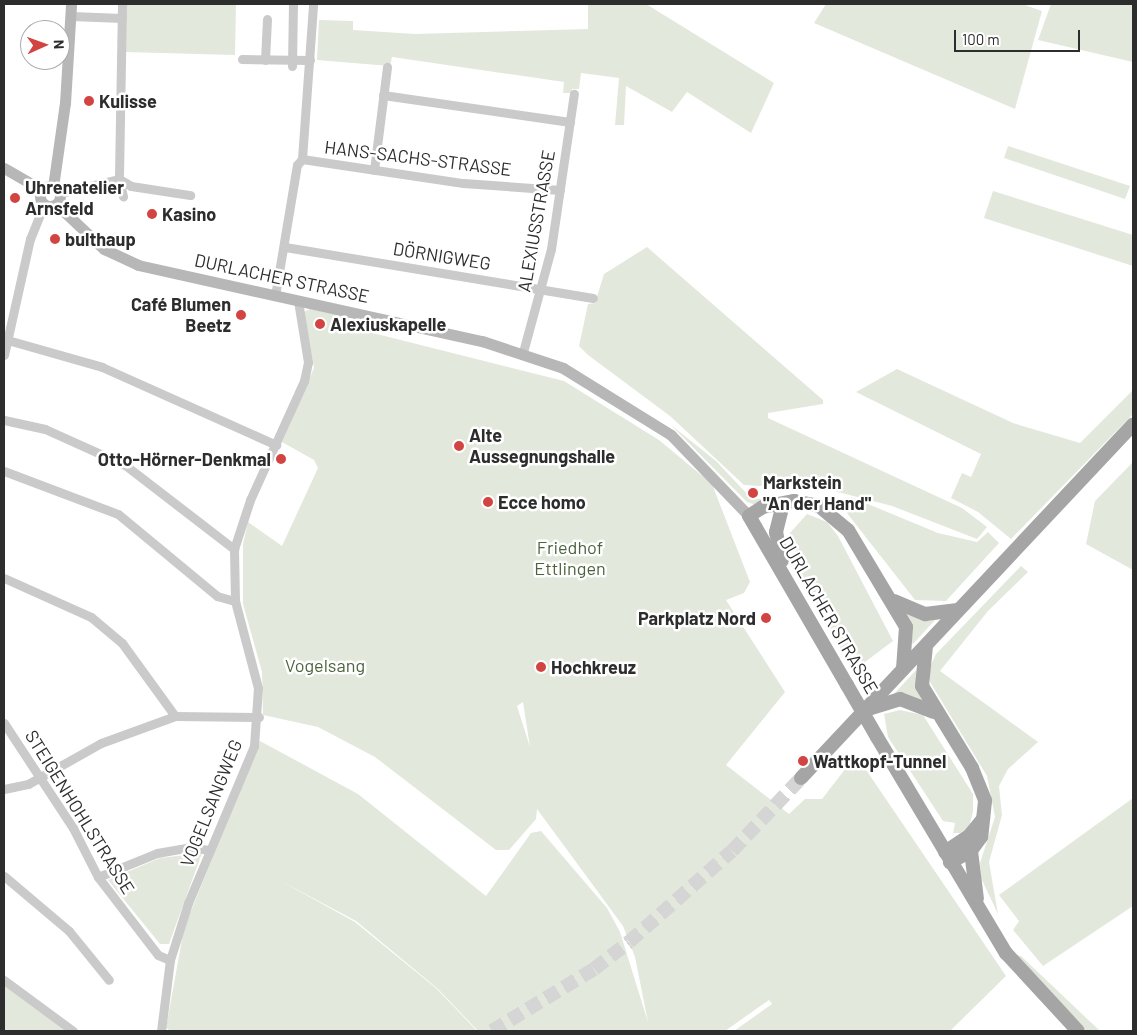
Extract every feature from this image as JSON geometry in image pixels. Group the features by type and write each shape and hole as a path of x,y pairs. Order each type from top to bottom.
{"main road":[{"path":"50,205 48,189 71,4"},
{"path":"4,168 48,189 60,197 50,205"},
{"name":"DURLACHER STRASSE","path":"50,205 104,249 125,260 523,352 597,386 652,421 692,454 753,521 786,575 847,685 979,912 1024,976 1078,1031"},
{"path":"801,778 1133,424"},
{"path":"753,521 773,503 806,504 829,512 848,530 894,601 906,627 903,669"},
{"path":"753,521 806,504"},
{"path":"780,512 776,532 786,575"},
{"path":"894,601 925,614 958,610"},
{"path":"926,645 921,674 934,712 978,778 986,814 982,837 971,851 947,857"},
{"path":"863,711 900,699 934,712"},
{"path":"947,857 970,835 986,814"},
{"path":"971,851 979,912"}],"street":[{"path":"122,4 120,179 123,197"},
{"path":"292,63 293,4"},
{"path":"275,296 285,247 297,165 302,159 313,4"},
{"path":"71,16 122,18"},
{"path":"265,60 267,19"},
{"path":"242,59 292,63 310,60"},
{"path":"374,170 387,67"},
{"name":"ALEXIUSSTRASSE","path":"523,352 542,289 560,190 574,94"},
{"path":"383,95 570,122"},
{"name":"HANS-SACHS-STRASSE","path":"302,159 374,170 560,190"},
{"path":"65,192 120,179 131,186 190,195"},
{"path":"4,355 6,339 30,239 50,205"},
{"name":"DÖRNIGWEG","path":"285,247 593,298"},
{"name":"VOGELSANGWEG","path":"161,1031 170,960 210,850 243,776 258,717 254,662 235,601 234,549 308,362 298,301"},
{"path":"6,339 102,367 276,445"},
{"path":"4,420 45,429 124,466 234,549"},
{"path":"4,471 118,514 217,596 235,601"},
{"path":"4,578 91,617 127,648 175,716"},
{"path":"4,789 42,778 101,743 175,716 258,717"},
{"name":"STEIGENHOHLSTRASSE","path":"4,723 42,778 98,877 158,955 170,960"},
{"path":"98,877 157,853 190,847 210,850"},
{"path":"4,876 69,931 109,980"},
{"path":"4,980 73,1031"}],"green space":[{"path":"125,4 236,4 235,55 125,52"},
{"path":"588,4 646,4 774,83 751,133 687,92 672,112 626,86 624,125 615,125 619,78 581,73 579,89 572,89 571,93 563,93 564,82 392,57 390,66 317,60 319,20 353,21 353,30 415,34 588,29"},
{"path":"826,4 1022,4 1042,11 1015,109 814,23"},
{"path":"1051,4 1133,4 1133,62 1038,40"},
{"path":"1008,146 1130,186 1125,199 1004,158"},
{"path":"993,191 1133,235 1133,266 984,218"},
{"path":"647,247 823,400 823,404 768,413 768,418 962,508 987,527 977,539 892,506 834,491 744,485 670,416 588,355 579,346 588,304 595,303 604,274"},
{"path":"310,309 349,317 345,326 564,381 659,440 712,484 750,582 744,593 726,600 785,692 726,765 789,814 805,799 822,799 856,755 1006,976 950,1031 734,1031 772,1004 769,1000 725,1031 478,1031 438,989 356,921 279,880 355,922 437,989 477,1031 171,1031 166,1028 184,928 260,741 358,794 486,896 531,833 541,831 607,908 620,932 648,1022 635,957 623,926 537,809 536,819 509,850 496,850 375,757 318,727 263,715 262,672 243,604 243,544 248,522 282,546 318,468 314,460 282,442 314,368 304,312","holes":["523,702 530,747 517,706"]},
{"path":"897,369 1013,423 1080,443 1133,390 1133,414 1011,539 978,512 951,498 962,473 971,477 981,454 856,392"},
{"path":"671,425 716,461 749,496 767,501 756,505 747,502"},
{"path":"1133,462 1133,570 1086,544 1095,501"},
{"path":"851,497 938,533 977,542 988,532 999,543 946,601 915,600 843,508"},
{"path":"807,514 827,522 838,536 893,641 853,671 804,580 790,533"},
{"path":"1021,566 1028,572 988,611 940,671 1038,742 1008,769 999,786 1002,815 989,862 998,914 981,878 980,863 995,817 987,776 930,682 929,669 936,654"},
{"path":"904,611 936,619 913,644 912,643"},
{"path":"916,670 924,701 893,695"},
{"path":"900,710 923,715 973,794 973,812 969,827 960,833 953,833 955,823 943,821 888,737 884,714"},
{"path":"1133,798 1133,906 1043,966 1013,930 1019,921 999,895"},
{"path":"202,853 169,944 160,944 108,880 160,858"},
{"path":"1016,955 1021,956 1100,1031 1087,1031 1076,1022"},
{"path":"4,985 65,1031 4,1031"}],"tunnel":[{"path":"492,1031 594,969 629,942 732,851 801,778"}],"place":[{"name":"Kulisse","path":"89,101"},
{"name":"Uhrenatelier Arnsfeld","path":"15,198"},
{"name":"Kasino","path":"152,214"},
{"name":"bulthaup","path":"55,239"},
{"name":"Café Blumen Beetz","path":"241,315"},
{"name":"Alexiuskapelle","path":"320,324"},
{"name":"Alte Aussegnungshalle","path":"459,446"},
{"name":"Otto-Hörner-Denkmal","path":"281,459"},
{"name":"Markstein \"An der Hand\"","path":"753,493"},
{"name":"Ecce homo","path":"488,502"},
{"name":"Parkplatz Nord","path":"766,618"},
{"name":"Hochkreuz","path":"541,667"},
{"name":"Wattkopf-Tunnel","path":"803,761"}],"park label":[{"name":"Friedhof Ettlingen","path":"570,558"},
{"name":"Vogelsang","path":"325,665"}]}
